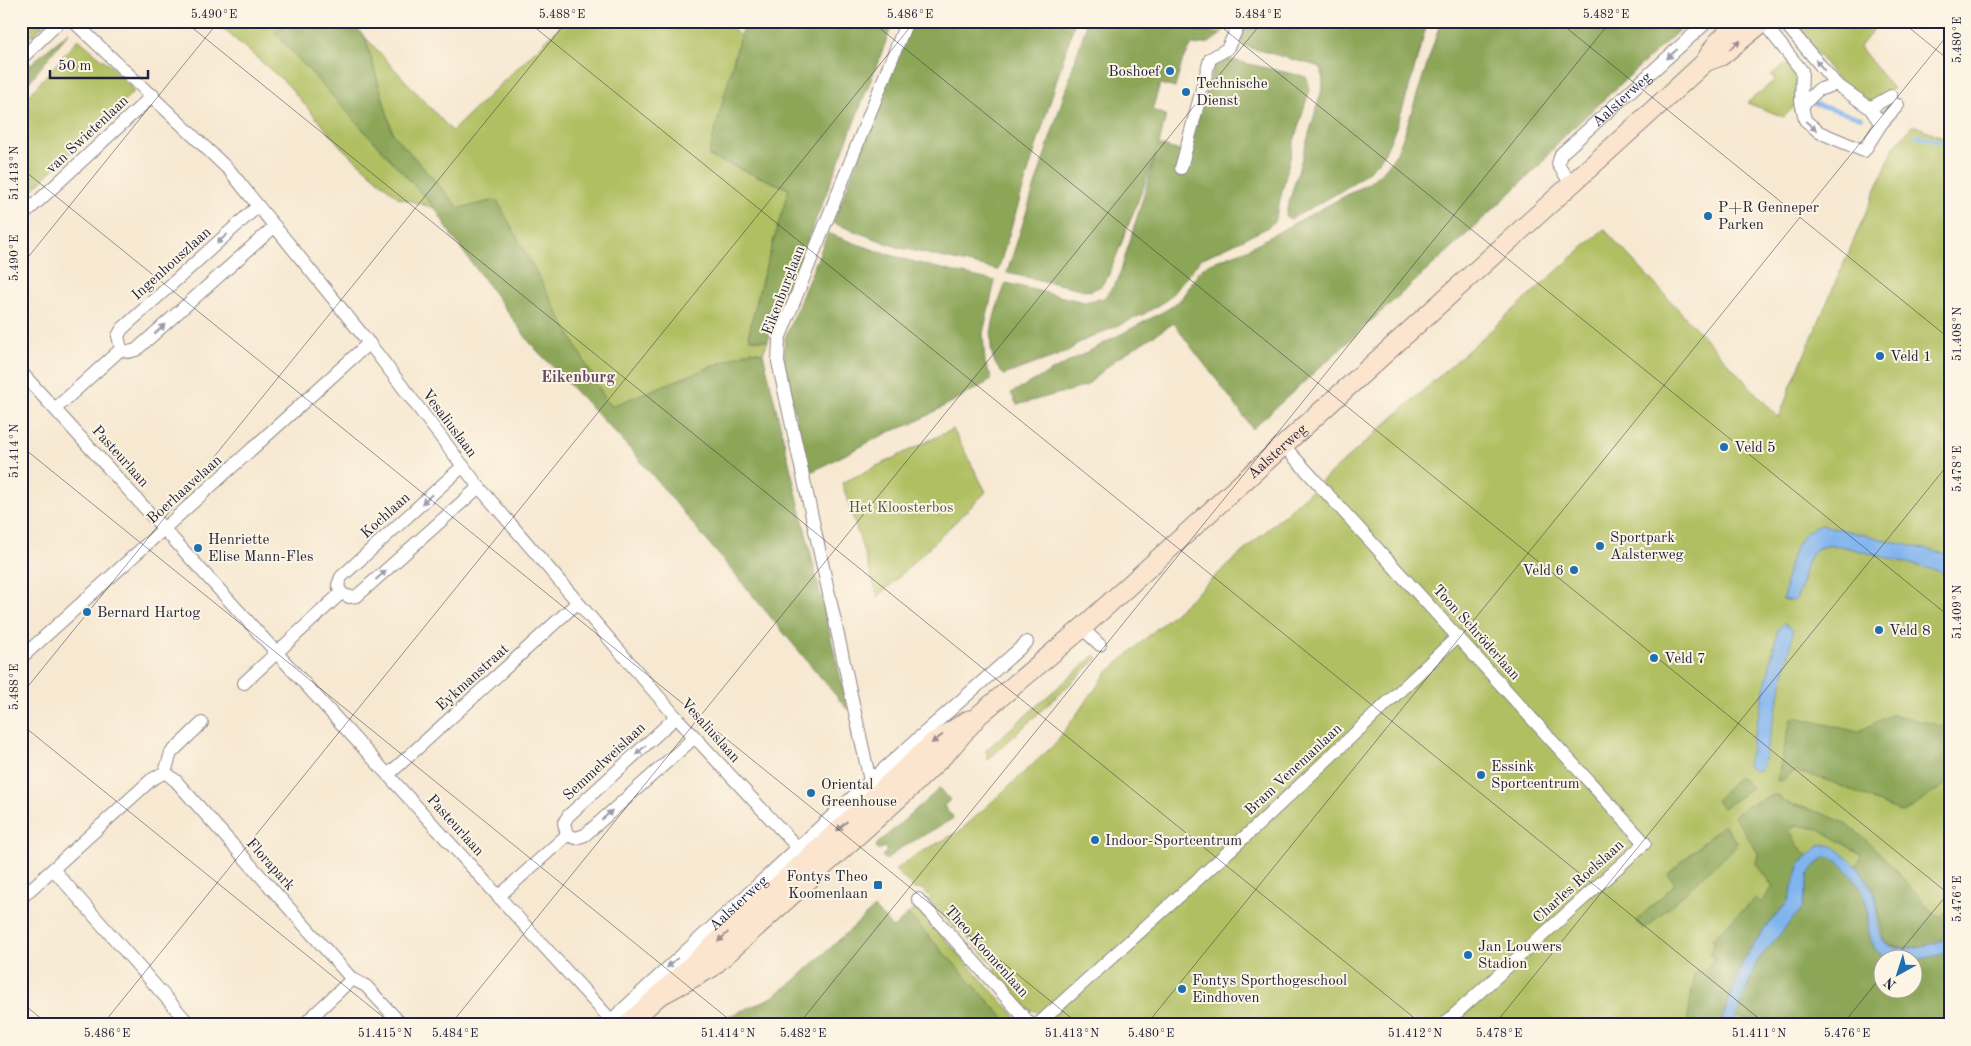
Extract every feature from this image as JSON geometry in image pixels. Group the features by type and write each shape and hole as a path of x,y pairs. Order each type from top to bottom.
{"main road":[{"name":"Aalsterweg","path":"615,1023 659,996 711,968 879,793 947,752 979,714 1082,628 1704,63 1717,43 1740,21"},
{"name":"Aalsterweg","path":"1704,63 1722,56 1763,22"}],"street":[{"path":"21,59 60,21"},
{"name":"Vesaliuslaan","path":"74,21 153,95 230,172 369,343 463,466 577,603 676,717 798,848"},
{"name":"Eikenburglaan","path":"879,793 838,642 778,362 779,339 906,21"},
{"path":"1181,168 1210,59 1226,49 1241,21"},
{"name":"Aalsterweg","path":"1571,184 1558,164 1561,154 1708,21"},
{"path":"1783,21 1836,84 1870,108 1881,124"},
{"name":"Aalsterweg","path":"1763,22 1802,71 1802,106 1805,120 1812,128 1864,151 1894,100 1870,108"},
{"path":"1802,106 1818,90 1836,84"},
{"name":"van Swietenlaan","path":"21,217 153,95"},
{"name":"Ingenhouszlaan","path":"120,349 118,336 122,329 258,206"},
{"path":"56,408 120,349 128,352 136,350 275,226"},
{"name":"Boerhaavelaan","path":"21,658 369,343"},
{"name":"Pasteurlaan","path":"21,372 26,386 56,408 276,653 615,1023"},
{"name":"Toon Schröderlaan","path":"1283,445 1645,842"},
{"name":"Kochlaan","path":"341,593 338,585 341,577 463,466"},
{"path":"244,683 341,593 349,597 357,596 480,487"},
{"name":"Eykmanstraat","path":"388,775 577,603"},
{"path":"1082,628 1100,645"},
{"name":"Bram Venemanlaan","path":"1036,1025 1260,823 1458,636"},
{"name":"Aalsterweg","path":"615,1023 798,848 879,793 1027,642"},
{"name":"Semmelweislaan","path":"567,835 564,823 568,816 676,717"},
{"path":"21,898 150,780 165,772 171,753 202,722"},
{"path":"498,897 567,835 576,838 585,835 695,737"},
{"name":"Florapark","path":"165,772 176,781 352,979 366,986 402,1025"},
{"name":"Charles Roelslaan","path":"1443,1025 1645,842"},
{"path":"53,869 190,1025"},
{"name":"Theo Koomenlaan","path":"918,899 1031,1025"},
{"path":"303,1025 352,979"}],"green space":[{"path":"21,21 47,21 25,43 21,39"},
{"path":"214,21 288,21 275,33 435,208 399,198 342,148 287,84"},
{"path":"288,21 350,21 365,37 393,134 459,208 497,200 595,381 607,402 612,406 751,351 763,353 848,710 633,452 531,344 452,236 435,208 275,33"},
{"path":"566,21 726,21 740,36 709,156 789,189 762,280 749,333 750,339 768,341 763,353 751,351 612,406 607,402 595,381 459,208 393,134 365,37 452,131"},
{"path":"744,21 894,21 768,341 750,339 749,333 762,280 789,189 709,156"},
{"path":"912,21 1075,21 998,270 897,247 833,223"},
{"path":"1083,21 1145,21 1220,35 1209,43 1192,45 1182,62 1175,88 1160,84 1152,110 1166,115 1159,145 1188,153 1215,63 1223,58 1306,77 1310,88 1293,145 1274,222 1267,228 1201,259 1168,299 1144,314 1076,344 1070,351 1004,375 996,366 992,355 991,343 994,318 1006,283 1084,302 1104,298 1118,280 1156,155 1108,277 1101,286 1090,291 1007,273 1086,26"},
{"path":"1145,21 1230,21 1220,35"},
{"path":"1245,21 1428,21 1400,116 1386,150 1378,162 1348,187 1291,219 1285,216 1323,86 1322,70 1317,66 1244,46 1240,39"},
{"path":"1441,21 1689,21 1561,139 1536,169 1467,234 1252,429 1174,323 1116,359 1086,386 1017,405 1011,393 1168,309 1181,299 1200,270 1208,264 1245,250 1369,183 1386,168 1396,154 1405,132"},
{"path":"1807,21 1880,21 1860,47 1893,89 1880,99 1869,101 1840,83 1798,28"},
{"path":"69,32 30,81 21,87 21,72"},
{"path":"78,39 113,68 134,91 21,201 24,101"},
{"path":"1790,60 1796,68 1797,104 1784,117 1747,103 1775,80 1771,75"},
{"name":"Sportpark Aalsterweg","path":"1914,125 1950,140 1950,1025 1047,1025 1036,1011 1029,1010 992,971 996,968 958,927 955,929 929,901 931,898 922,889 914,889 895,870 916,855 960,831 1054,745 1107,673 1604,229 1779,418 1790,388 1895,145"},
{"path":"828,233 910,261 995,281 983,333 985,363 991,376 990,381 912,424 889,432 813,471 807,468 784,364 785,338"},
{"name":"Het Kloosterbos","path":"953,429 986,492 878,597 842,483"},
{"path":"1095,655 1098,658 988,760 986,750"},
{"path":"1892,714 1950,728 1950,781 1907,811 1903,813 1827,780 1794,771 1783,781 1777,780 1791,719 1795,717 1858,732"},
{"path":"1739,776 1752,788 1723,808 1716,801"},
{"path":"940,788 950,800 944,806 954,818 901,848 886,860 882,856 887,851 883,847 878,851 876,845"},
{"path":"1773,795 1779,795 1782,801 1832,817 1847,825 1894,868 1935,916 1941,916 1950,909 1950,938 1908,948 1892,945 1884,941 1876,897 1855,866 1860,860 1861,854 1819,829 1796,825 1790,830 1797,844 1807,856 1800,864 1788,902 1764,929 1744,959 1720,1025 1687,1025 1694,976 1698,971 1706,969 1714,959 1709,955 1714,943 1712,939 1756,898 1761,903 1773,887 1756,864 1758,853 1734,816 1747,806"},
{"path":"1724,824 1738,844 1644,930 1636,921 1675,884 1668,874"},
{"path":"1824,857 1831,858 1838,861 1850,872 1860,887 1867,908 1870,934 1877,948 1874,948 1874,998 1924,998 1924,958 1950,952 1950,1025 1766,1025 1736,1016 1757,961 1804,899 1809,873"},
{"path":"916,907 1023,1025 1007,1025 1004,1018 908,914"},
{"path":"874,908 893,928 908,914 1004,1018 1007,1025 708,1025 771,998 793,982"}],"water":[{"path":"1822,525 1950,555 1950,574 1841,546 1828,546 1818,549 1812,554 1796,599 1793,601 1783,599 1789,566 1797,545 1811,529"},
{"path":"1784,623 1793,630 1791,645 1763,764 1760,769 1755,771 1747,766 1778,629"},
{"path":"1830,845 1844,854 1858,868 1874,892 1881,937 1890,946 1897,948 1876,948 1873,945 1862,890 1844,867 1832,858 1824,857 1809,873 1802,908 1757,961 1733,1025 1720,1025 1744,959 1764,929 1788,902 1800,864 1819,846"},
{"path":"1950,938 1950,952 1924,958 1924,948 1906,948"}],"waterway":[{"path":"1815,104 1862,118"},
{"path":"1916,135 1950,145"}],"place":[{"name":"Boshoef","path":"1170,71"},
{"name":"Technische Dienst","path":"1186,92"},
{"name":"P+R Genneper Parken","path":"1708,216"},
{"name":"Veld 1","path":"1880,356"},
{"name":"Veld 5","path":"1724,447"},
{"name":"Sportpark Aalsterweg","path":"1600,546"},
{"name":"Henriette Elise Mann-Fles","path":"198,548"},
{"name":"Veld 6","path":"1574,570"},
{"name":"Bernard Hartog","path":"87,612"},
{"name":"Veld 8","path":"1879,630"},
{"name":"Veld 7","path":"1654,658"},
{"name":"Essink Sportcentrum","path":"1481,775"},
{"name":"Oriental Greenhouse","path":"811,793"},
{"name":"Indoor-Sportcentrum","path":"1095,840"},
{"name":"Fontys Theo Koomenlaan","path":"878,885"},
{"name":"Jan Louwers Stadion","path":"1468,955"},
{"name":"Fontys Sporthogeschool Eindhoven","path":"1182,989"}],"district":[{"name":"Eikenburg","path":"578,376"}]}
